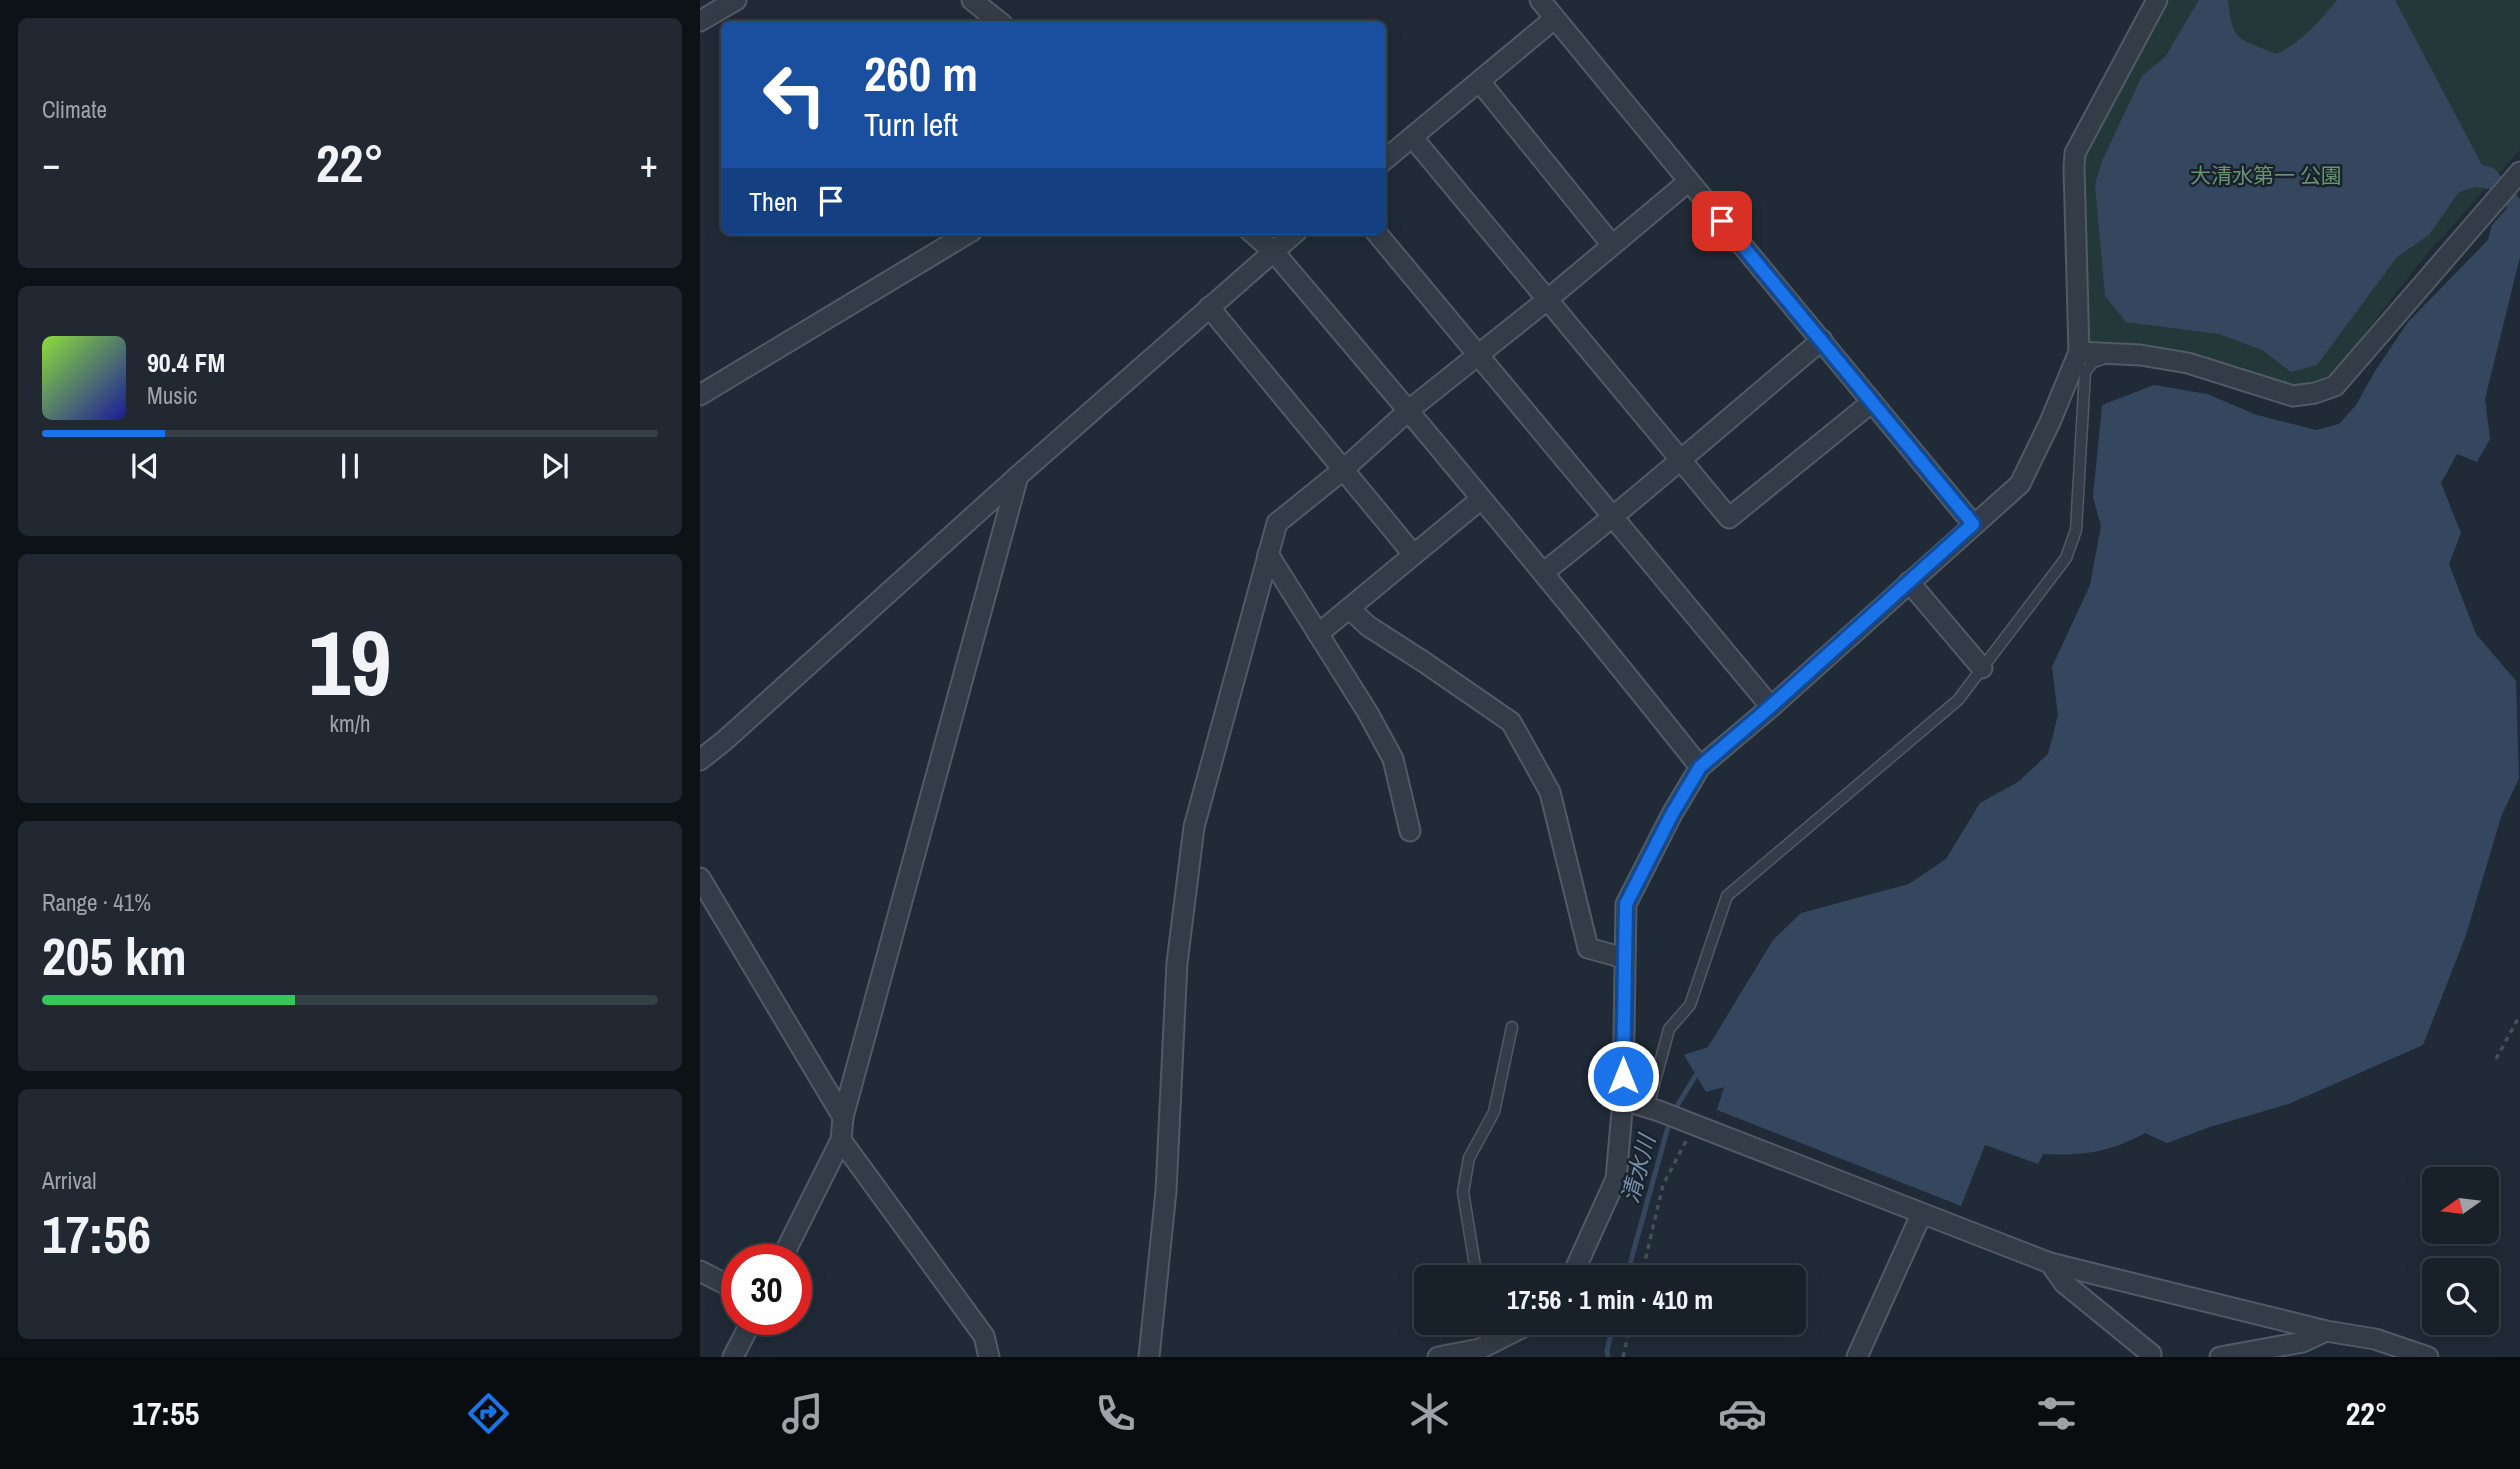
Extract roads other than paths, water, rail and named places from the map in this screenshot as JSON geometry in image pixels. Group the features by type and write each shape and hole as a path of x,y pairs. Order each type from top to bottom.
{"street":[{"path":"700,22 736,0"},
{"path":"972,0 998,21"},
{"path":"1540,0 1973,524"},
{"path":"1577,1265 1616,1179 1623,1100 1626,904 1672,814 1700,767 2020,484 2079,352 2075,153 2157,0"},
{"path":"1386,159 1554,19"},
{"path":"1480,82 1612,245"},
{"path":"1413,138 1728,518 1872,402"},
{"path":"2079,352 2188,363 2293,396 2315,393 2335,386 2516,176"},
{"path":"1149,1357 1166,1191 1177,963 1194,827 1277,523 1344,469 1409,410 1547,300 1689,181"},
{"path":"700,395 965,235"},
{"path":"1255,235 1273,251 1409,410 1544,572 1700,767"},
{"path":"700,760 1292,235"},
{"path":"1378,235 1770,707"},
{"path":"1209,307 1413,554"},
{"path":"1544,572 1613,518 1679,459 1822,340"},
{"path":"789,1244 841,1140 843,1117 1018,476"},
{"path":"1318,634 1481,499"},
{"path":"1268,554 1368,713 1393,760 1410,831"},
{"path":"1909,582 1982,668"},
{"path":"1350,609 1368,626 1511,722 1549,792 1588,948 1624,958"},
{"path":"700,878 843,1117"},
{"path":"1623,1100 1693,1124 2050,1263 2326,1331 2375,1339 2428,1357"},
{"path":"841,1140 984,1336 989,1357"},
{"path":"1857,1357 1921,1214"},
{"path":"2050,1263 2064,1283 2154,1356"},
{"path":"700,1271 721,1282"},
{"path":"2220,1357 2302,1342 2326,1331"},
{"path":"733,1357 744,1335"},
{"path":"1438,1357 1487,1351 1512,1335"}],"lane":[{"path":"1653,1109 1669,1029 1690,1005 1727,896 1958,700 2066,558 2076,530 2085,372 2093,362 2116,354"},
{"path":"1474,1265 1463,1192 1468,1158 1494,1112 1512,1027"}],"water":[{"path":"2199,0 2228,0 2235,32 2246,41 2276,54 2302,38 2337,0 2395,0 2482,165 2494,168 2520,199 2520,257 2485,399 2490,439 2477,462 2457,454 2441,483 2461,533 2449,564 2476,634 2516,681 2519,778 2501,817 2466,935 2423,1045 2291,1103 2167,1143 2145,1133 2120,1145 2096,1151 2043,1154 2038,1164 1985,1145 1961,1206 1717,1110 1724,1087 1706,1092 1684,1055 1708,1047 1773,940 1801,913 1909,884 1946,859 1980,803 2018,782 2048,754 2058,715 2052,667 2090,585 2101,526 2093,497 2102,405 2154,385 2207,394 2257,415 2316,430 2339,424 2356,405 2408,322 2488,240 2492,225 2507,208 2495,190 2476,187 2459,192 2429,235 2397,257 2317,365 2291,372 2262,350 2219,334 2126,322 2105,296 2095,184 2102,161 2142,76 2165,57"}],"waterway":[{"name":"清水川","path":"1674,1111 1696,1075"},
{"name":"清水川","path":"1630,1265 1670,1120"},
{"name":"清水川","path":"1608,1357 1611,1335"}],"park label":[{"name":"大清水第一 公園","path":"2266,175"}]}
